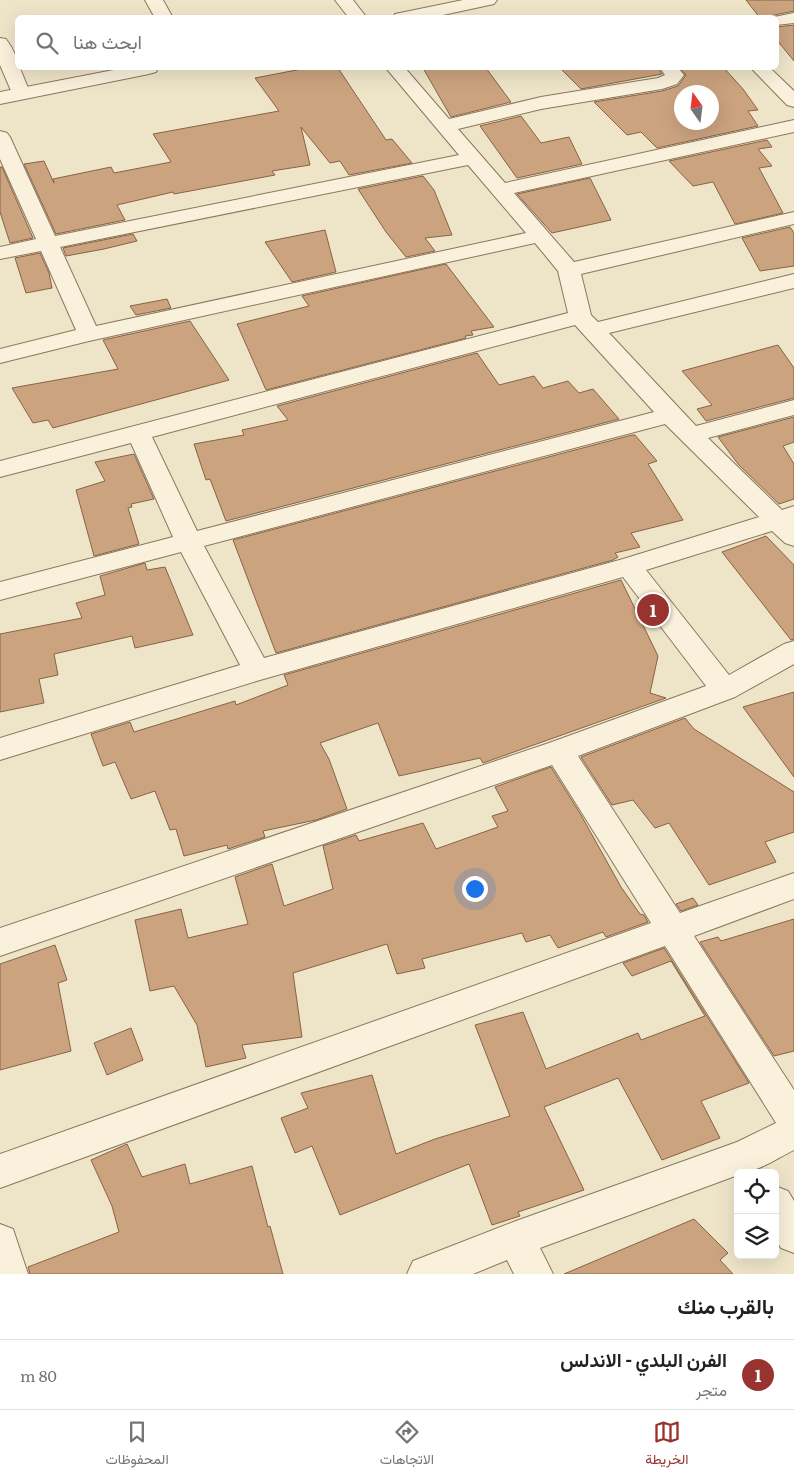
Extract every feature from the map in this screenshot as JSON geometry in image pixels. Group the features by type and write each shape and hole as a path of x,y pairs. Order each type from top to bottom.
{"street":[{"path":"154,0 162,15"},
{"path":"344,0 356,15"},
{"path":"416,15 488,0"},
{"path":"779,20 794,18"},
{"path":"0,43 21,93"},
{"path":"0,98 139,70"},
{"path":"397,70 569,270 587,324 670,415 788,524"},
{"path":"445,126 541,103 662,83 670,80 675,75 671,70"},
{"path":"762,70 794,101"},
{"path":"499,190 785,129 794,145"},
{"path":"1,140 89,334"},
{"path":"0,253 472,158"},
{"path":"569,270 794,218"},
{"path":"0,356 89,334 538,236"},
{"path":"0,470 587,324 794,280"},
{"path":"692,435 794,407"},
{"path":"0,591 188,540 670,415"},
{"path":"139,434 188,540 257,670"},
{"path":"0,749 257,670 629,566 788,524"},
{"path":"629,566 725,690"},
{"path":"0,942 559,751 725,690 794,651"},
{"path":"559,751 794,1121"},
{"path":"0,1171 794,886"},
{"path":"426,1274 516,1239 752,1164 794,1132"},
{"path":"779,1210 794,1235"},
{"path":"516,1239 534,1274"},
{"path":"0,1242 9,1274"}],"building":[{"path":"746,0 794,0 794,11 775,15 758,15"},
{"path":"794,25 794,61 779,43 779,27"},
{"path":"297,70 339,70 386,140 392,139 412,163 349,175 340,161 330,163 301,127 310,165 272,171 275,175 174,194 173,192 117,205 125,220 56,234 24,164 44,161 54,183 53,179 111,167 114,173 171,162 153,134 279,111 255,78"},
{"path":"424,70 487,70 511,102 451,117"},
{"path":"562,70 659,70 662,74 581,89"},
{"path":"682,70 726,70 758,110 748,111 758,126 657,148 641,132 627,135 594,102 662,91 674,87 674,130 719,130 719,85 679,85 686,75"},
{"path":"521,116 541,143 569,137 582,164 517,178 480,126"},
{"path":"767,140 772,147 758,149 772,166 759,168 783,213 735,224 713,182 693,186 669,161"},
{"path":"0,167 2,167 33,238 10,243 0,212"},
{"path":"423,176 434,190 452,235 425,238 435,251 406,257 386,232 358,189"},
{"path":"590,178 611,220 552,233 517,194"},
{"path":"790,227 794,233 794,266 760,271 742,238"},
{"path":"325,230 336,272 292,282 265,242"},
{"path":"133,234 137,241 104,249 66,256 63,248"},
{"path":"40,253 49,273 52,288 26,293 15,258"},
{"path":"446,264 494,327 471,331 473,335 465,336 466,338 266,390 237,324 309,306 302,296"},
{"path":"167,299 171,308 136,315 130,306"},
{"path":"190,321 229,380 53,428 48,420 33,423 12,388 118,369 103,340"},
{"path":"778,345 794,368 794,398 706,421 697,409 712,405 682,371"},
{"path":"477,353 499,385 534,376 543,388 568,381 579,393 593,389 619,419 226,521 210,479 206,480 194,444 244,435 242,430 288,420 277,406"},
{"path":"794,417 794,442 783,446 794,464 794,499 779,504 738,464 718,437"},
{"path":"635,435 657,461 648,464 683,520 631,533 640,547 615,553 618,557 613,560 276,653 233,540"},
{"path":"134,454 154,499 131,504 132,507 128,508 139,544 94,556 76,490 105,481 95,462"},
{"path":"766,536 794,565 794,639 791,640 722,552"},
{"path":"145,563 147,570 165,567 193,635 135,648 132,636 54,654 58,675 39,679 44,703 0,712 0,634 82,618 76,603 105,595 100,576"},
{"path":"621,580 658,656 650,693 666,698 483,763 480,758 399,776 378,723 320,743 329,759 347,809 316,820 263,831 265,837 228,849 227,845 184,856 176,829 170,830 155,791 131,799 115,762 103,766 91,734 130,722 134,732 235,701 236,705 288,685 284,675"},
{"path":"794,692 794,777 743,707"},
{"path":"685,718 694,729 794,792 794,832 765,842 776,862 709,885 669,823 655,828 633,800 612,805 581,757"},
{"path":"551,767 581,815 621,887 648,922 606,937 603,932 558,948 550,935 526,942 522,933 422,959 425,968 397,974 387,944 293,973 302,1037 242,1045 246,1058 206,1067 197,1025 174,986 150,991 135,920 181,909 188,938 248,924 235,877 272,864 284,906 333,889 323,846 356,835 359,841 423,823 436,849 498,827 492,816 508,811 495,787"},
{"path":"693,898 698,905 681,911 676,904"},
{"path":"794,919 794,1051 774,1056 700,942 718,937 721,941"},
{"path":"55,945 67,980 58,983 71,1051 0,1070 0,964"},
{"path":"664,948 749,1083 701,1101 720,1138 662,1160 618,1078 544,1107 584,1190 518,1212 520,1216 492,1225 469,1164 340,1215 312,1146 295,1153 281,1118 308,1108 301,1093 372,1075 396,1154 435,1139 510,1116 475,1025 523,1012 546,1069 638,1033 641,1040 705,1016 671,961 632,976 623,963"},
{"path":"131,1028 143,1060 107,1075 94,1043"},
{"path":"127,1144 142,1177 185,1164 190,1184 252,1166 283,1274 30,1274 28,1267 119,1232 112,1206 91,1160"},
{"path":"694,1219 728,1253 720,1260 733,1274 564,1274"}],"place":[{"name":"الفرن البلدي - الاندلس","path":"653,610"}]}
